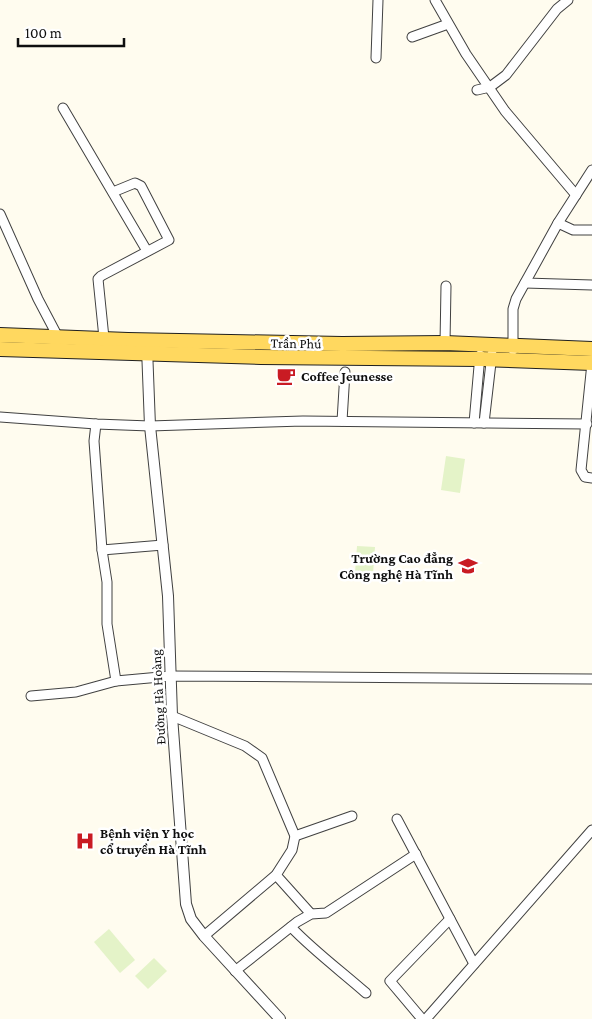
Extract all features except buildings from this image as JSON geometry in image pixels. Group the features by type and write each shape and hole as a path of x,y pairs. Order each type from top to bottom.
{"main road":[{"name":"Trần Phú","path":"0,335 104,338 147,347 298,357 486,352 513,346 592,349"},
{"name":"Trần Phú","path":"0,349 445,343 513,360 592,363"}],"street":[{"path":"376,58 378,0"},
{"path":"436,0 466,54 505,110 576,195"},
{"path":"477,90 490,88 506,75 557,9 568,0"},
{"path":"412,37 448,24"},
{"path":"64,108 147,251"},
{"path":"513,360 513,309 516,299 558,223 591,173"},
{"path":"104,338 98,279 168,240 141,186 135,183 113,192"},
{"path":"0,214 38,299 58,336"},
{"path":"558,223 572,230 592,230"},
{"path":"525,283 592,285"},
{"path":"445,343 446,286"},
{"name":"Đường Hà Hoàng","path":"147,347 150,426 168,596 172,716 186,904 191,919 204,936 280,1019"},
{"path":"474,423 486,352"},
{"path":"484,424 486,352"},
{"path":"592,363 581,470 585,477 592,478"},
{"path":"342,421 346,372"},
{"path":"0,417 150,426 302,421 587,424"},
{"path":"96,424 94,441 102,550 107,582 107,624 116,681"},
{"path":"102,550 163,545"},
{"path":"32,696 76,692 116,681 171,676 592,678"},
{"path":"172,716 245,746 262,758 295,836 292,850 276,875 204,936"},
{"path":"295,836 352,816"},
{"path":"398,820 474,964"},
{"path":"450,919 390,980 424,1019 592,830"},
{"path":"235,971 291,927 311,914 326,913 416,854"},
{"path":"276,875 311,914"},
{"path":"291,927 366,994"}],"green space":[{"path":"446,456 465,459 460,493 441,490"},
{"path":"357,546 375,547 373,574 355,573"},
{"path":"109,929 135,960 120,973 94,942"},
{"path":"154,958 167,971 148,989 135,976"}],"place":[{"name":"Coffee Jeunesse","path":"286,376"},
{"name":"Trường Cao đẳng Công nghệ Hà Tĩnh","path":"468,566"},
{"name":"Bệnh viện Y học cổ truyền Hà Tĩnh","path":"85,841"}]}
